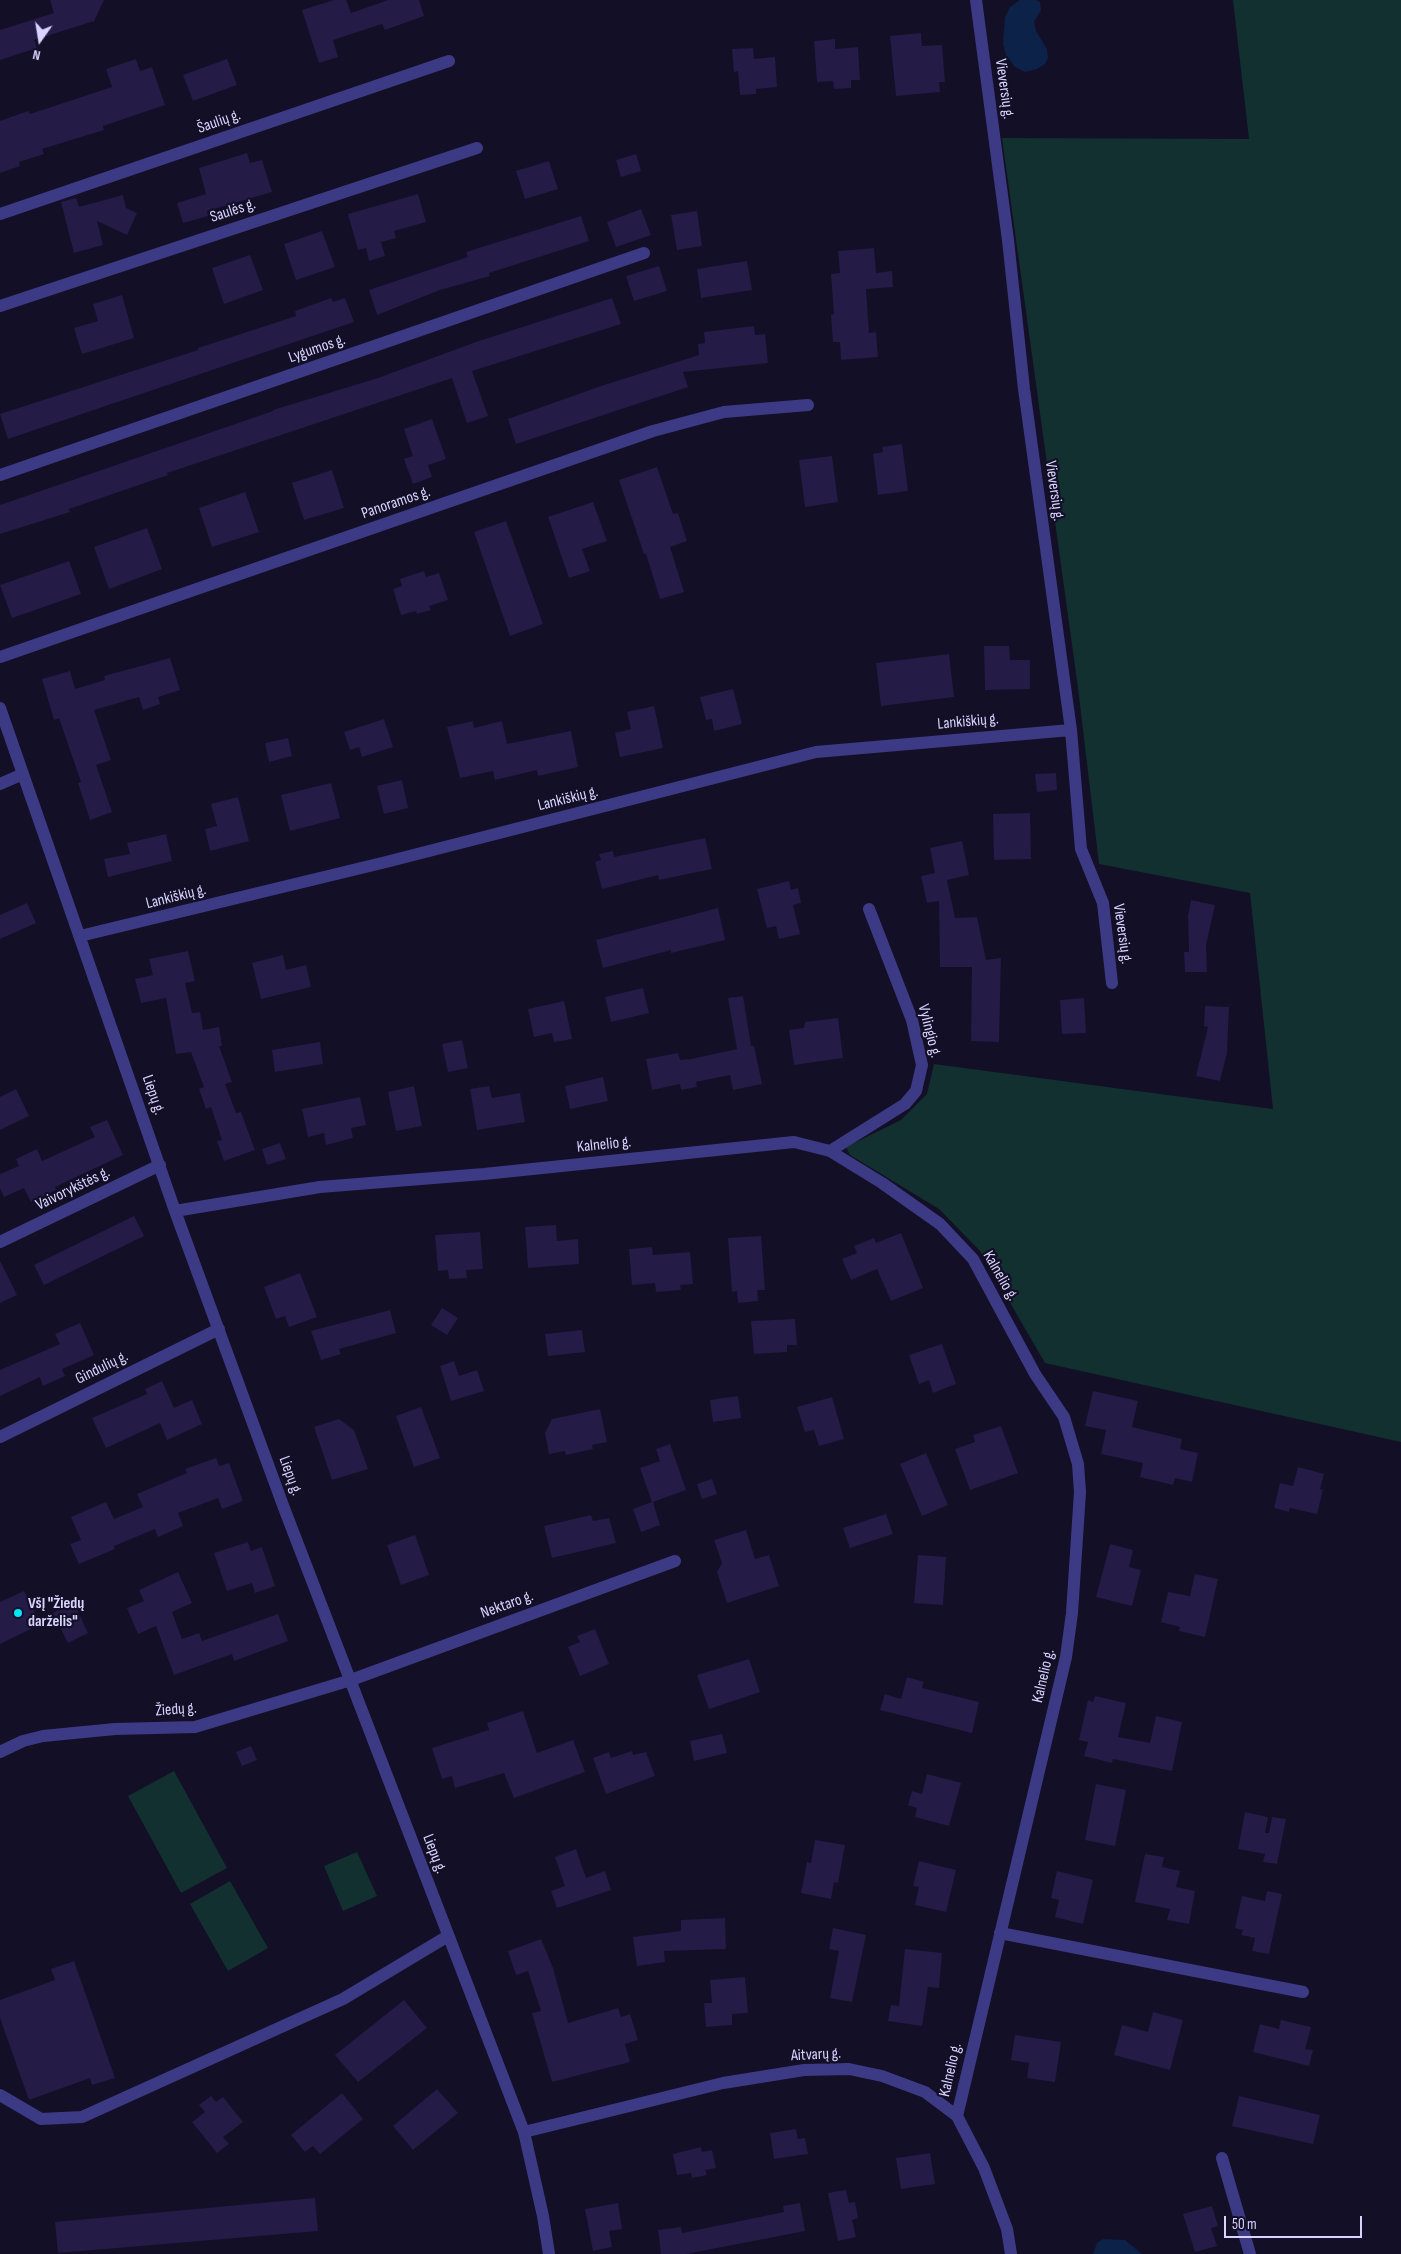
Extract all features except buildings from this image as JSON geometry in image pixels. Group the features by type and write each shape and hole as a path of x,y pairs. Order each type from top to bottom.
{"street":[{"name":"Vieversių g.","path":"976,0 1008,240 1024,389 1071,730 1081,849 1103,902 1112,983"},
{"name":"Šaulių g.","path":"0,214 449,61"},
{"name":"Saulės g.","path":"0,306 477,148"},
{"name":"Lygumos g.","path":"0,475 644,253"},
{"name":"Panoramos g.","path":"0,657 653,431 724,412 808,405"},
{"name":"Liepų g.","path":"0,708 175,1211 284,1508 524,2132 543,2216 549,2254"},
{"name":"Lankiškių g.","path":"80,936 386,862 816,752 1071,730"},
{"path":"0,784 23,774"},
{"name":"Vylingio g.","path":"830,1151 905,1104 916,1091 922,1065 912,1020 869,910"},
{"name":"Kalnelio g.","path":"175,1211 320,1187 484,1174 794,1142 830,1151 882,1184 940,1224 973,1259 1035,1374 1064,1417 1078,1464 1080,1492 1072,1613 1066,1657 957,2116"},
{"name":"Vaivorykštės g.","path":"0,1242 160,1165"},
{"name":"Gindulių g.","path":"0,1437 219,1328"},
{"name":"Nektaro g.","path":"351,1680 675,1561"},
{"name":"Žiedų g.","path":"0,1752 23,1741 43,1736 115,1729 195,1727 351,1680"},
{"path":"1000,1933 1303,1992"},
{"path":"0,2095 41,2119 82,2117 343,1999 448,1936"},
{"name":"Aitvarų g.","path":"524,2132 723,2083 804,2070 849,2070 882,2076 925,2092 957,2116 984,2168 1007,2229 1011,2254"},
{"path":"1222,2158 1250,2254"}],"green space":[{"path":"1233,0 1401,0 1401,1442 1045,1363 980,1251 939,1209 850,1155 846,1147 901,1120 927,1094 934,1064 1273,1109 1250,893 1099,864 1078,688 1002,138 1249,139"},
{"path":"174,1771 227,1868 181,1893 128,1796"},
{"path":"357,1852 377,1896 343,1911 324,1866"},
{"path":"230,1881 268,1948 228,1971 190,1904"}],"water":[{"path":"1020,0 1036,0 1040,2 1041,10 1034,22 1036,31 1047,49 1048,58 1045,64 1037,69 1025,72 1015,67 1006,55 1003,44 1005,17 1010,7"},
{"path":"1103,2239 1125,2240 1142,2254 1093,2254 1097,2243"}],"place":[{"name":"VšĮ \"Žiedų darželis\"","path":"18,1613"}]}
